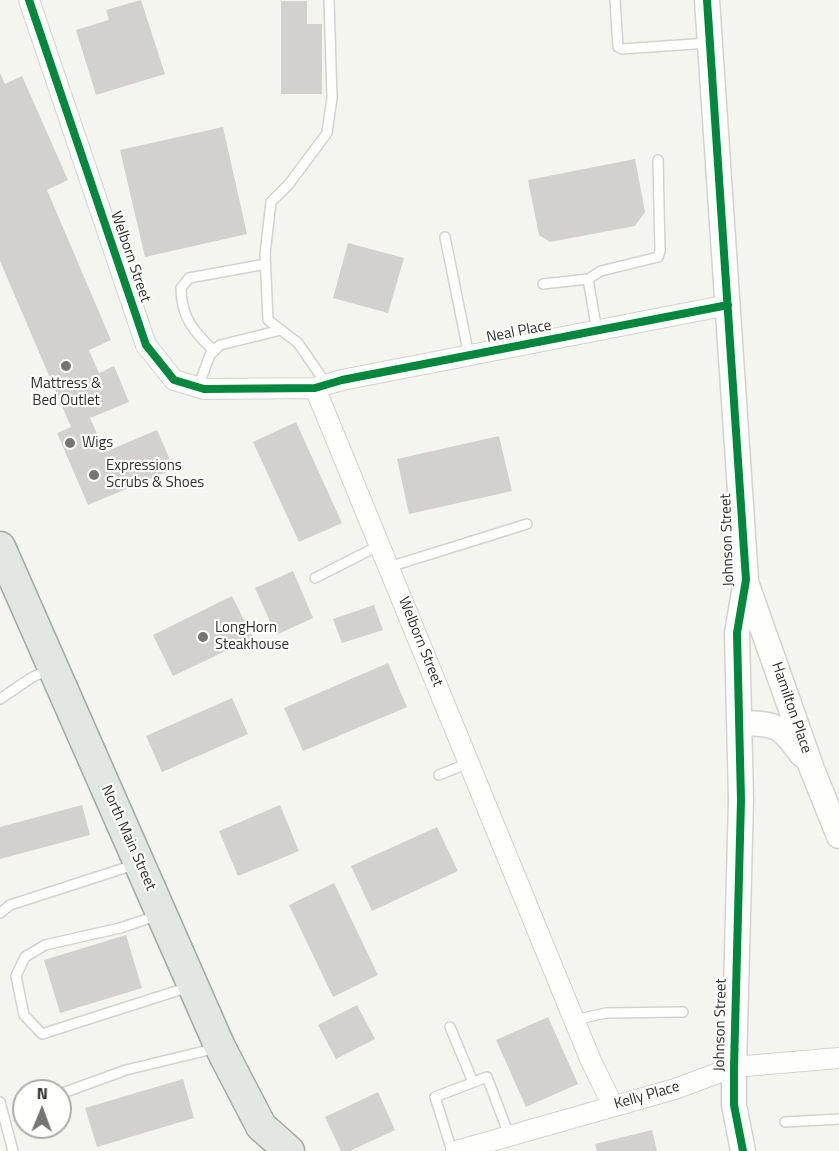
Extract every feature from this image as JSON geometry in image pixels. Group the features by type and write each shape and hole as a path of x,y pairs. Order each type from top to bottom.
{"main road":[{"name":"North Main Street","path":"3,561 53,668 260,1138 289,1151"}],"street":[{"name":"Welborn Street","path":"29,0 146,345 174,380 198,387 208,389 321,386 380,545 574,1020 613,1106"},
{"name":"Johnson Street","path":"707,0 746,580 738,633 741,800 734,1067 734,1105 743,1151"},
{"name":"Neal Place","path":"321,386 729,305"},
{"name":"Hamilton Place","path":"746,580 812,769 839,836"},
{"path":"739,723 763,723 777,726 786,733 812,769"},
{"name":"Kelly Place","path":"456,1151 675,1089 734,1067 839,1058"}],"lane":[{"path":"321,386 297,343 268,320 266,264 271,202 289,184 327,133 332,98 329,0"},
{"path":"615,0 618,46 622,49 710,43"},
{"path":"543,284 588,279 601,271 657,257 660,251 658,160"},
{"path":"445,237 469,356"},
{"path":"214,351 195,333 181,304 181,288 189,278 266,264"},
{"path":"588,279 597,331"},
{"path":"198,387 210,356 220,345 281,330"},
{"path":"389,567 527,524"},
{"path":"315,578 380,545"},
{"path":"0,699 31,678 53,668"},
{"path":"439,775 469,763"},
{"path":"0,913 10,905 139,863"},
{"path":"162,915 120,928 45,945 25,957 16,976 24,1015 42,1034 193,986"},
{"path":"574,1020 606,1013 683,1012"},
{"path":"450,1027 473,1082"},
{"path":"72,1090 126,1071 220,1047"},
{"path":"452,1151 435,1097 487,1077 509,1135"},
{"path":"0,1102 13,1151"},
{"path":"785,1122 839,1119"}],"building":[{"path":"141,0 165,74 96,95 76,30 109,20 106,10"},
{"path":"281,1 307,1 307,24 322,24 322,94 281,94"},
{"path":"0,73 5,84 22,76 68,180 47,190 111,340 89,350 99,373 114,366 129,402 90,418 105,452 157,430 174,469 88,505 57,433 71,427 0,261"},
{"path":"223,127 247,234 145,257 120,150"},
{"path":"635,159 645,212 635,226 550,242 539,235 528,180"},
{"path":"348,243 404,258 388,313 333,298"},
{"path":"296,422 342,523 299,542 253,442"},
{"path":"499,436 512,491 409,514 397,459"},
{"path":"293,571 313,618 276,635 255,588"},
{"name":"LongHorn Steakhouse","path":"232,596 253,638 173,676 153,635"},
{"path":"374,605 383,630 342,643 333,619"},
{"path":"388,663 407,707 303,751 284,708"},
{"path":"232,698 248,734 162,772 146,736"},
{"path":"82,805 90,835 0,859 0,827"},
{"path":"280,805 299,851 238,876 219,831"},
{"path":"437,827 458,871 372,911 351,866"},
{"path":"334,883 378,975 333,997 289,905"},
{"path":"126,935 142,988 60,1013 44,960"},
{"path":"357,1005 375,1039 336,1059 318,1025"},
{"path":"548,1017 578,1084 526,1107 496,1040"},
{"path":"183,1079 194,1118 97,1147 85,1108"},
{"path":"378,1092 395,1130 350,1151 341,1151 325,1117"},
{"path":"652,1130 657,1151 597,1151 595,1144"}],"cycle path":[{"path":"29,0 146,345 174,380 204,389 315,388 342,380 728,305"},
{"path":"707,0 746,580 737,633 741,800 734,1067 734,1105 743,1151"}],"place":[{"name":"Mattress & Bed Outlet","path":"66,366"},
{"name":"Wigs","path":"70,443"},
{"name":"Expressions Scrubs & Shoes","path":"94,475"},
{"name":"LongHorn Steakhouse","path":"203,637"}]}
